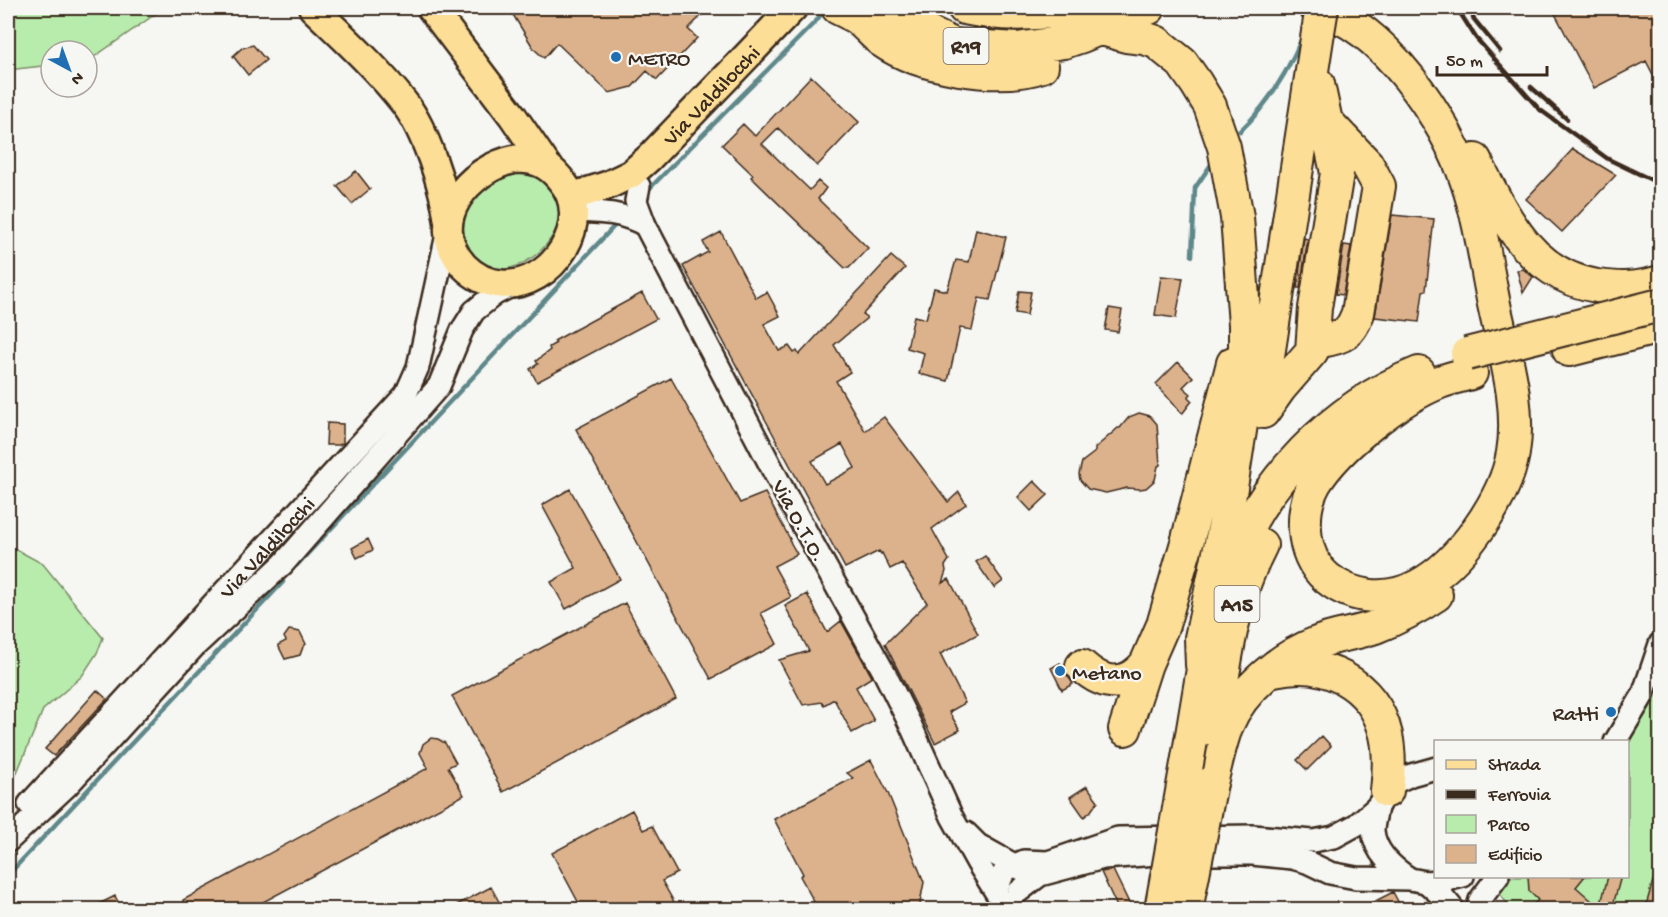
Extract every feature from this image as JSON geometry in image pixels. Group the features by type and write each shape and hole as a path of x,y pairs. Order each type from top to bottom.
{"highway":[{"path":"838,8 857,19 883,41 910,54 942,66 969,71 1034,69 1052,62 1060,53 1064,42"},
{"name":"R19","path":"876,8 954,45 1017,49 1064,42 1118,13"},
{"path":"964,8 992,13 1118,13 1126,36 1144,38 1166,48 1182,63 1210,106 1224,147 1237,217 1243,288 1245,399 1226,519 1201,638 1202,665"},
{"path":"1356,8 1383,27 1431,82 1468,146 1503,214 1518,238 1533,254 1549,268 1572,280 1622,290 1660,282"},
{"path":"1226,519 1259,418 1319,16 1347,19 1384,49 1430,109 1457,156 1474,206 1512,388 1516,426 1513,455 1504,482 1492,506 1465,548 1447,567 1429,581 1408,592 1384,597 1364,596 1345,590 1325,577 1306,545 1304,518 1314,485 1327,468 1361,434 1398,406 1440,382"},
{"path":"1259,418 1310,352 1336,289 1348,227 1348,204 1313,66"},
{"path":"1310,352 1342,336 1352,328 1358,313 1379,186 1367,164 1332,148"},
{"path":"1310,352 1306,310 1332,148"},
{"path":"1186,909 1211,783 1210,738 1227,724 1243,697 1291,655 1318,642 1374,628 1418,607 1443,591 1469,566 1487,542 1500,522 1519,477 1528,433 1526,388 1491,227 1471,171 1467,164 1457,156"},
{"path":"1125,729 1146,664 1163,625 1188,539 1237,347 1243,288"},
{"name":"A15","path":"1210,738 1202,665 1216,602 1230,563 1247,528 1266,497 1317,437 1354,407 1400,380 1469,363 1660,305"},
{"name":"A15","path":"1161,909 1210,738 1237,603 1251,564 1297,484 1316,463 1352,431 1399,400 1440,382 1469,363 1660,327"},
{"path":"1082,666 1095,678 1112,681 1127,680 1146,664"},
{"path":"1270,671 1291,666 1309,666 1341,672 1366,697 1379,715 1386,735 1388,768 1382,799"}],"main road":[{"path":"313,8 367,61 406,105 425,141 434,165 447,208 449,241 454,252 467,269 477,277 497,284 516,284 535,276 552,264 564,248 572,230 573,204 566,184 551,168 430,8"},
{"name":"Via Valdilocchi","path":"639,186 700,120 707,97 793,8"},
{"path":"573,204 631,174 707,97"},
{"path":"448,224 453,207 474,179 493,166 516,159 528,159 608,184"}],"street":[{"name":"Via O.T.O.","path":"639,186 636,201 645,225 788,499 885,674 952,817 996,891 1012,903"},
{"path":"573,204 630,217 645,225"},
{"name":"Via Valdilocchi","path":"8,825 406,394 418,367 448,224"},
{"name":"Via Valdilocchi","path":"8,841 68,785 194,648 283,564 438,386 462,330 474,310 495,294 516,284"},
{"path":"1616,740 1643,695 1660,644"},
{"path":"996,891 1004,872 1024,861 1048,862 1118,838 1253,836 1313,841 1334,837 1356,825 1398,781 1434,768"},
{"path":"1382,799 1373,831 1380,852 1395,870 1418,880 1444,898 1454,909"},
{"name":"Via O.T.O.","path":"952,817 978,845 1028,873 1040,875"},
{"path":"1012,903 1040,875 1103,858 1157,854 1252,854 1292,858 1330,873 1356,878 1418,880 1455,878"},
{"path":"1012,903 1015,865"},
{"path":"1469,909 1471,895 1478,878"},
{"path":"1477,909 1480,900 1496,878"}],"green space":[{"path":"8,8 164,8 99,53 99,39 39,39 39,66 8,70"},
{"path":"513,169 536,172 550,184 559,198 561,213 556,229 547,244 534,256 518,265 502,269 485,267 474,259 461,241 461,220 469,204 480,190 492,179"},
{"path":"8,545 43,564 103,638 97,653 82,676 43,710 8,794"},
{"path":"1660,670 1660,909 1511,909 1500,894 1492,888 1502,878 1629,878 1629,740"}],"building":[{"name":"METRO","path":"517,8 709,8 688,29 697,38 657,80 647,71 632,87 609,93 557,43 544,58 534,49 512,13"},
{"path":"1552,8 1660,8 1660,88 1646,61 1594,88"},
{"path":"253,45 266,60 248,75 233,56 242,48"},
{"path":"811,76 859,122 817,166 778,128 762,144 810,190 818,181 826,188 818,199 868,248 849,268 845,268 751,177 753,175 722,145 743,124 755,136"},
{"path":"1573,149 1616,175 1562,232 1526,199"},
{"path":"356,171 370,189 352,204 337,186"},
{"path":"1392,215 1434,219 1426,290 1423,291 1419,322 1375,317"},
{"path":"976,229 1006,237 990,300 979,298 972,330 960,328 948,381 919,374 924,353 907,348 914,316 926,319 934,288 947,291 956,260 969,262"},
{"path":"721,232 756,298 767,292 780,316 764,324 779,351 789,346 794,353 797,351 799,355 891,256 905,268 863,314 867,318 834,345 850,372 836,381 865,431 884,417 948,502 959,492 966,504 932,529 949,560 945,566 946,571 942,583 949,579 978,634 940,654 965,703 949,712 960,730 935,743 885,644 927,603 902,563 890,569 879,551 845,568 683,266 708,252 703,242","holes":["842,444 855,468 825,484 812,461"]},
{"path":"1304,238 1308,239 1300,288 1297,288"},
{"path":"1344,245 1351,246 1343,295 1336,294"},
{"path":"1523,269 1533,277 1523,293 1517,270"},
{"path":"1161,276 1183,278 1176,318 1155,315"},
{"path":"1019,291 1031,292 1027,315 1015,313"},
{"path":"642,293 656,319 537,382 530,369 538,364 536,361 550,350 549,347 556,343 554,341"},
{"path":"1109,308 1122,310 1118,332 1105,330"},
{"path":"1178,362 1193,377 1183,387 1191,394 1188,397 1192,401 1182,414 1156,384"},
{"path":"671,378 740,503 765,493 797,554 774,566 791,597 761,613 777,644 711,679 576,429"},
{"path":"1139,413 1150,416 1157,424 1160,465 1155,480 1146,488 1140,489 1127,488 1106,493 1088,489 1080,480 1082,462 1129,417"},
{"path":"327,423 343,424 343,443 326,445"},
{"path":"1034,481 1048,495 1031,511 1018,497"},
{"path":"570,489 620,579 566,609 551,582 576,568 542,505"},
{"path":"368,539 373,550 357,558 352,548"},
{"path":"985,556 1003,581 994,588 976,562"},
{"path":"807,594 827,632 841,621 872,677 856,687 874,721 852,733 834,699 824,705 822,702 803,705 779,660 809,651 785,606"},
{"path":"625,603 676,699 503,792 452,696"},
{"path":"289,630 300,632 306,644 300,655 285,659 278,645 286,641 284,637"},
{"path":"1060,663 1073,684 1062,690 1051,668"},
{"path":"97,690 107,699 54,756 45,749"},
{"path":"1322,736 1331,746 1307,770 1297,760"},
{"path":"431,738 445,743 456,763 448,767 464,795 250,909 188,909 183,900 428,768 420,753 423,744"},
{"path":"871,760 888,793 924,882 920,903 923,909 818,909 800,876 803,874 774,819 853,778 847,773"},
{"path":"1087,786 1098,801 1084,817 1070,797"},
{"path":"632,810 643,830 652,826 677,873 662,881 678,909 582,909 552,853"},
{"path":"1657,867 1660,868 1658,909 1645,909"},
{"path":"1113,870 1132,909 1118,909 1101,872"},
{"path":"1528,878 1583,878 1576,887 1600,908 1608,878 1620,878 1612,909 1529,909 1538,900 1529,891"},
{"path":"491,887 503,909 449,909"},
{"path":"1393,892 1402,909 1360,909"},
{"path":"115,896 122,909 89,909"}],"waterway":[{"path":"645,193 817,20 825,9"},
{"path":"1240,131 1260,110 1276,87 1303,36"},
{"path":"1192,256 1195,188 1212,163"},
{"path":"297,565 619,221"},
{"path":"8,875 283,582"}],"railway":[{"path":"1457,8 1476,38 1539,109 1608,159 1660,184"},
{"path":"1473,18 1500,51"},
{"path":"1531,87 1567,119"}],"place":[{"name":"METRO","path":"616,57"},
{"name":"Metano","path":"1060,671"},
{"name":"Ratti","path":"1611,712"}]}
